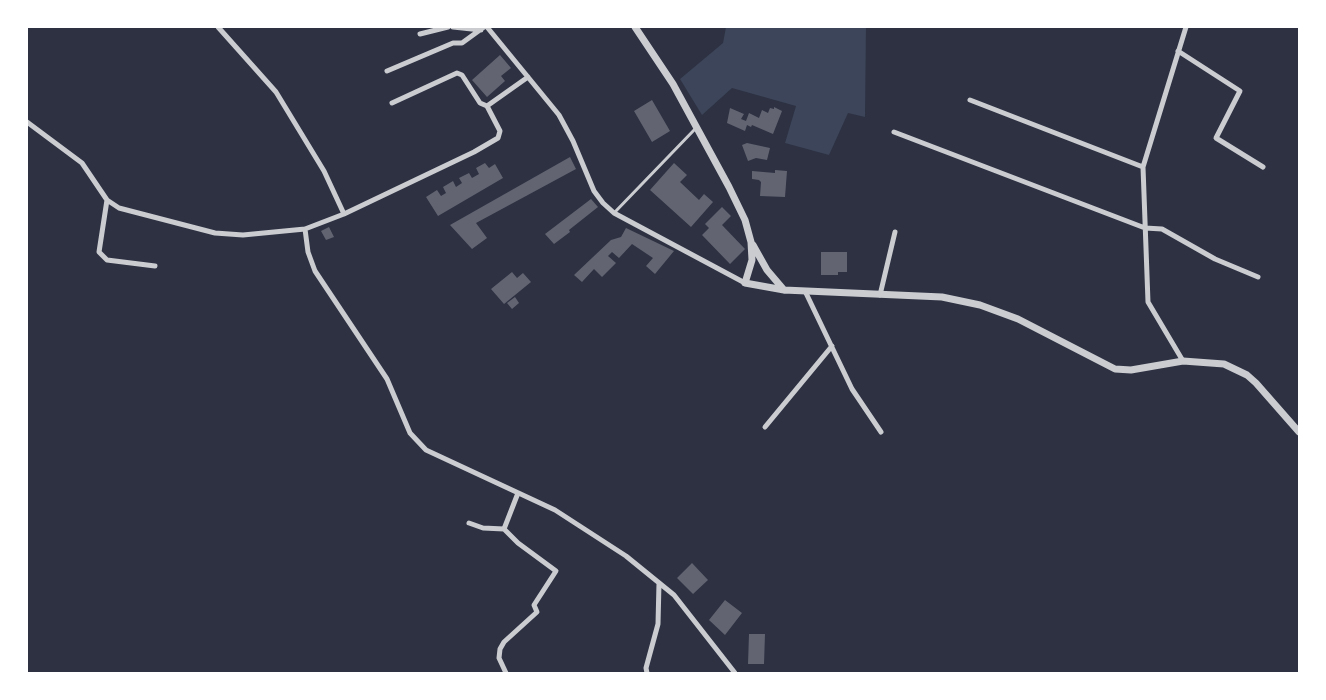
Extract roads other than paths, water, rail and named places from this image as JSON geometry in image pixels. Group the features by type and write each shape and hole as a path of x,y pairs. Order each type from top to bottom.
{"street":[{"path":"218,27 276,92 324,171 344,214"},
{"path":"420,34 448,27"},
{"path":"453,27 484,28 528,77 559,115 594,190 614,213 745,283 784,290 942,297 980,305 1018,318 1115,369 1131,369 1184,361 1224,364 1247,375 1256,383 1299,432"},
{"path":"635,27 673,84 745,220 751,242 752,260 745,283"},
{"path":"1184,361 1148,302 1143,167 1186,27"},
{"path":"387,71 453,43 462,43 484,28"},
{"path":"1178,51 1240,91 1216,138 1263,167"},
{"path":"27,122 82,163 107,200 119,208 214,233 243,235 305,229 344,214 474,152 498,138 500,131 487,106 480,103 462,75 457,73 392,103"},
{"path":"487,106 528,77"},
{"path":"969,100 1143,167"},
{"path":"894,132 1145,228 1162,229 1215,259 1258,277"},
{"path":"107,200 99,252 107,260 155,266"},
{"path":"305,229 308,252 315,271 387,379 410,433 426,450 576,522 626,556 674,595 735,673"},
{"path":"880,295 895,232"},
{"path":"751,242 767,270 784,290"},
{"path":"805,291 852,389 881,432"},
{"path":"765,427 832,346"},
{"path":"504,529 518,493"},
{"path":"469,523 483,528 504,529 518,543 556,571 534,605 537,612 504,642 500,649 499,658 506,673"},
{"path":"647,673 646,668 658,624 659,583"}],"lane":[{"path":"614,213 697,128"}]}
